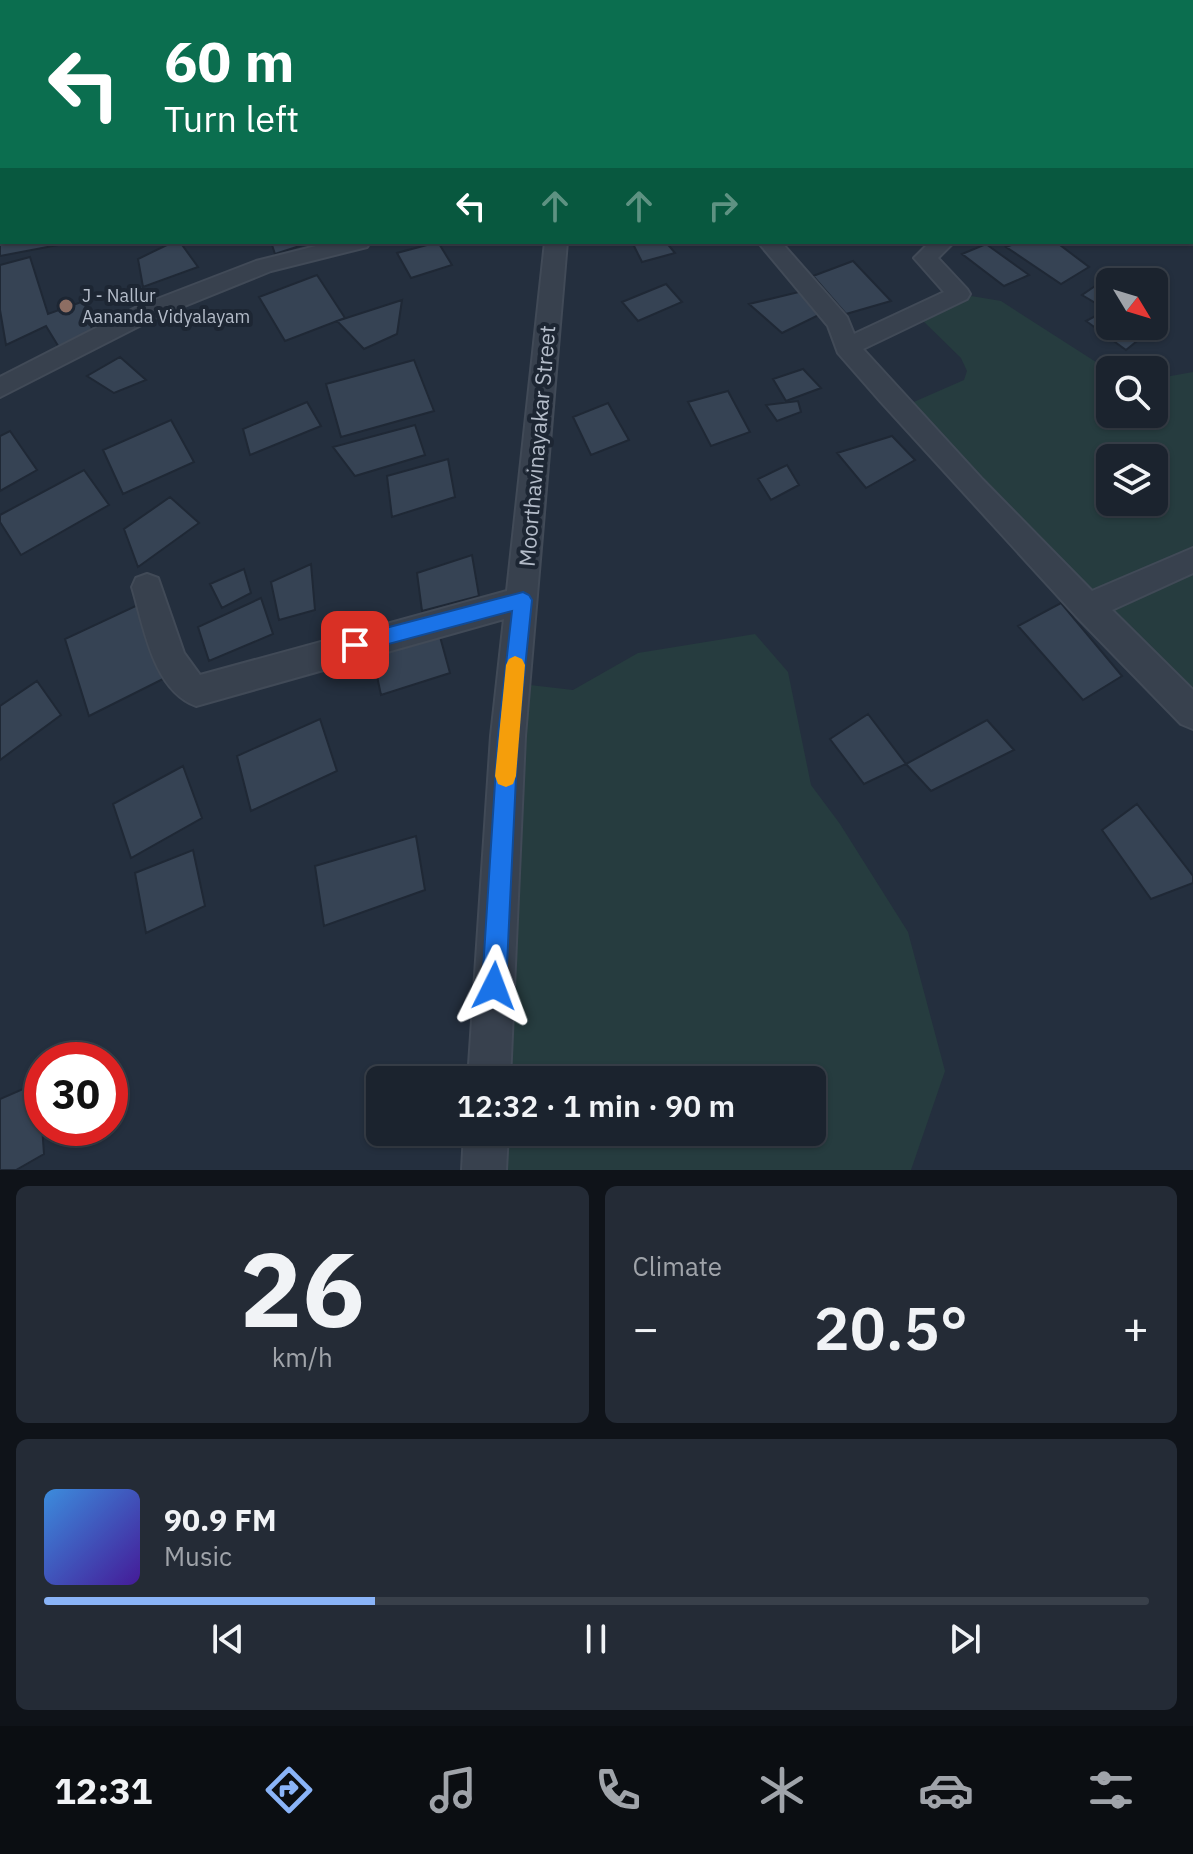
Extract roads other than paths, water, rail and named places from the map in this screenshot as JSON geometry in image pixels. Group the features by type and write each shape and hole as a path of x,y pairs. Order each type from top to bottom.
{"street":[{"path":"255,244 264,266"},
{"path":"0,388 147,312 264,266 351,244"},
{"name":"Moorthavinayakar Street","path":"490,1066 508,736 556,244"},
{"path":"771,244 839,323 847,347 900,408 1087,607 1193,713"},
{"path":"847,347 959,294 925,258 941,244"},
{"path":"1087,607 1193,560"},
{"path":"147,587 177,672 187,687 196,691 523,600"},
{"path":"484,1170 485,1146"}],"place":[{"name":"J - Nallur Aananda Vidyalayam","path":"66,306"}]}
